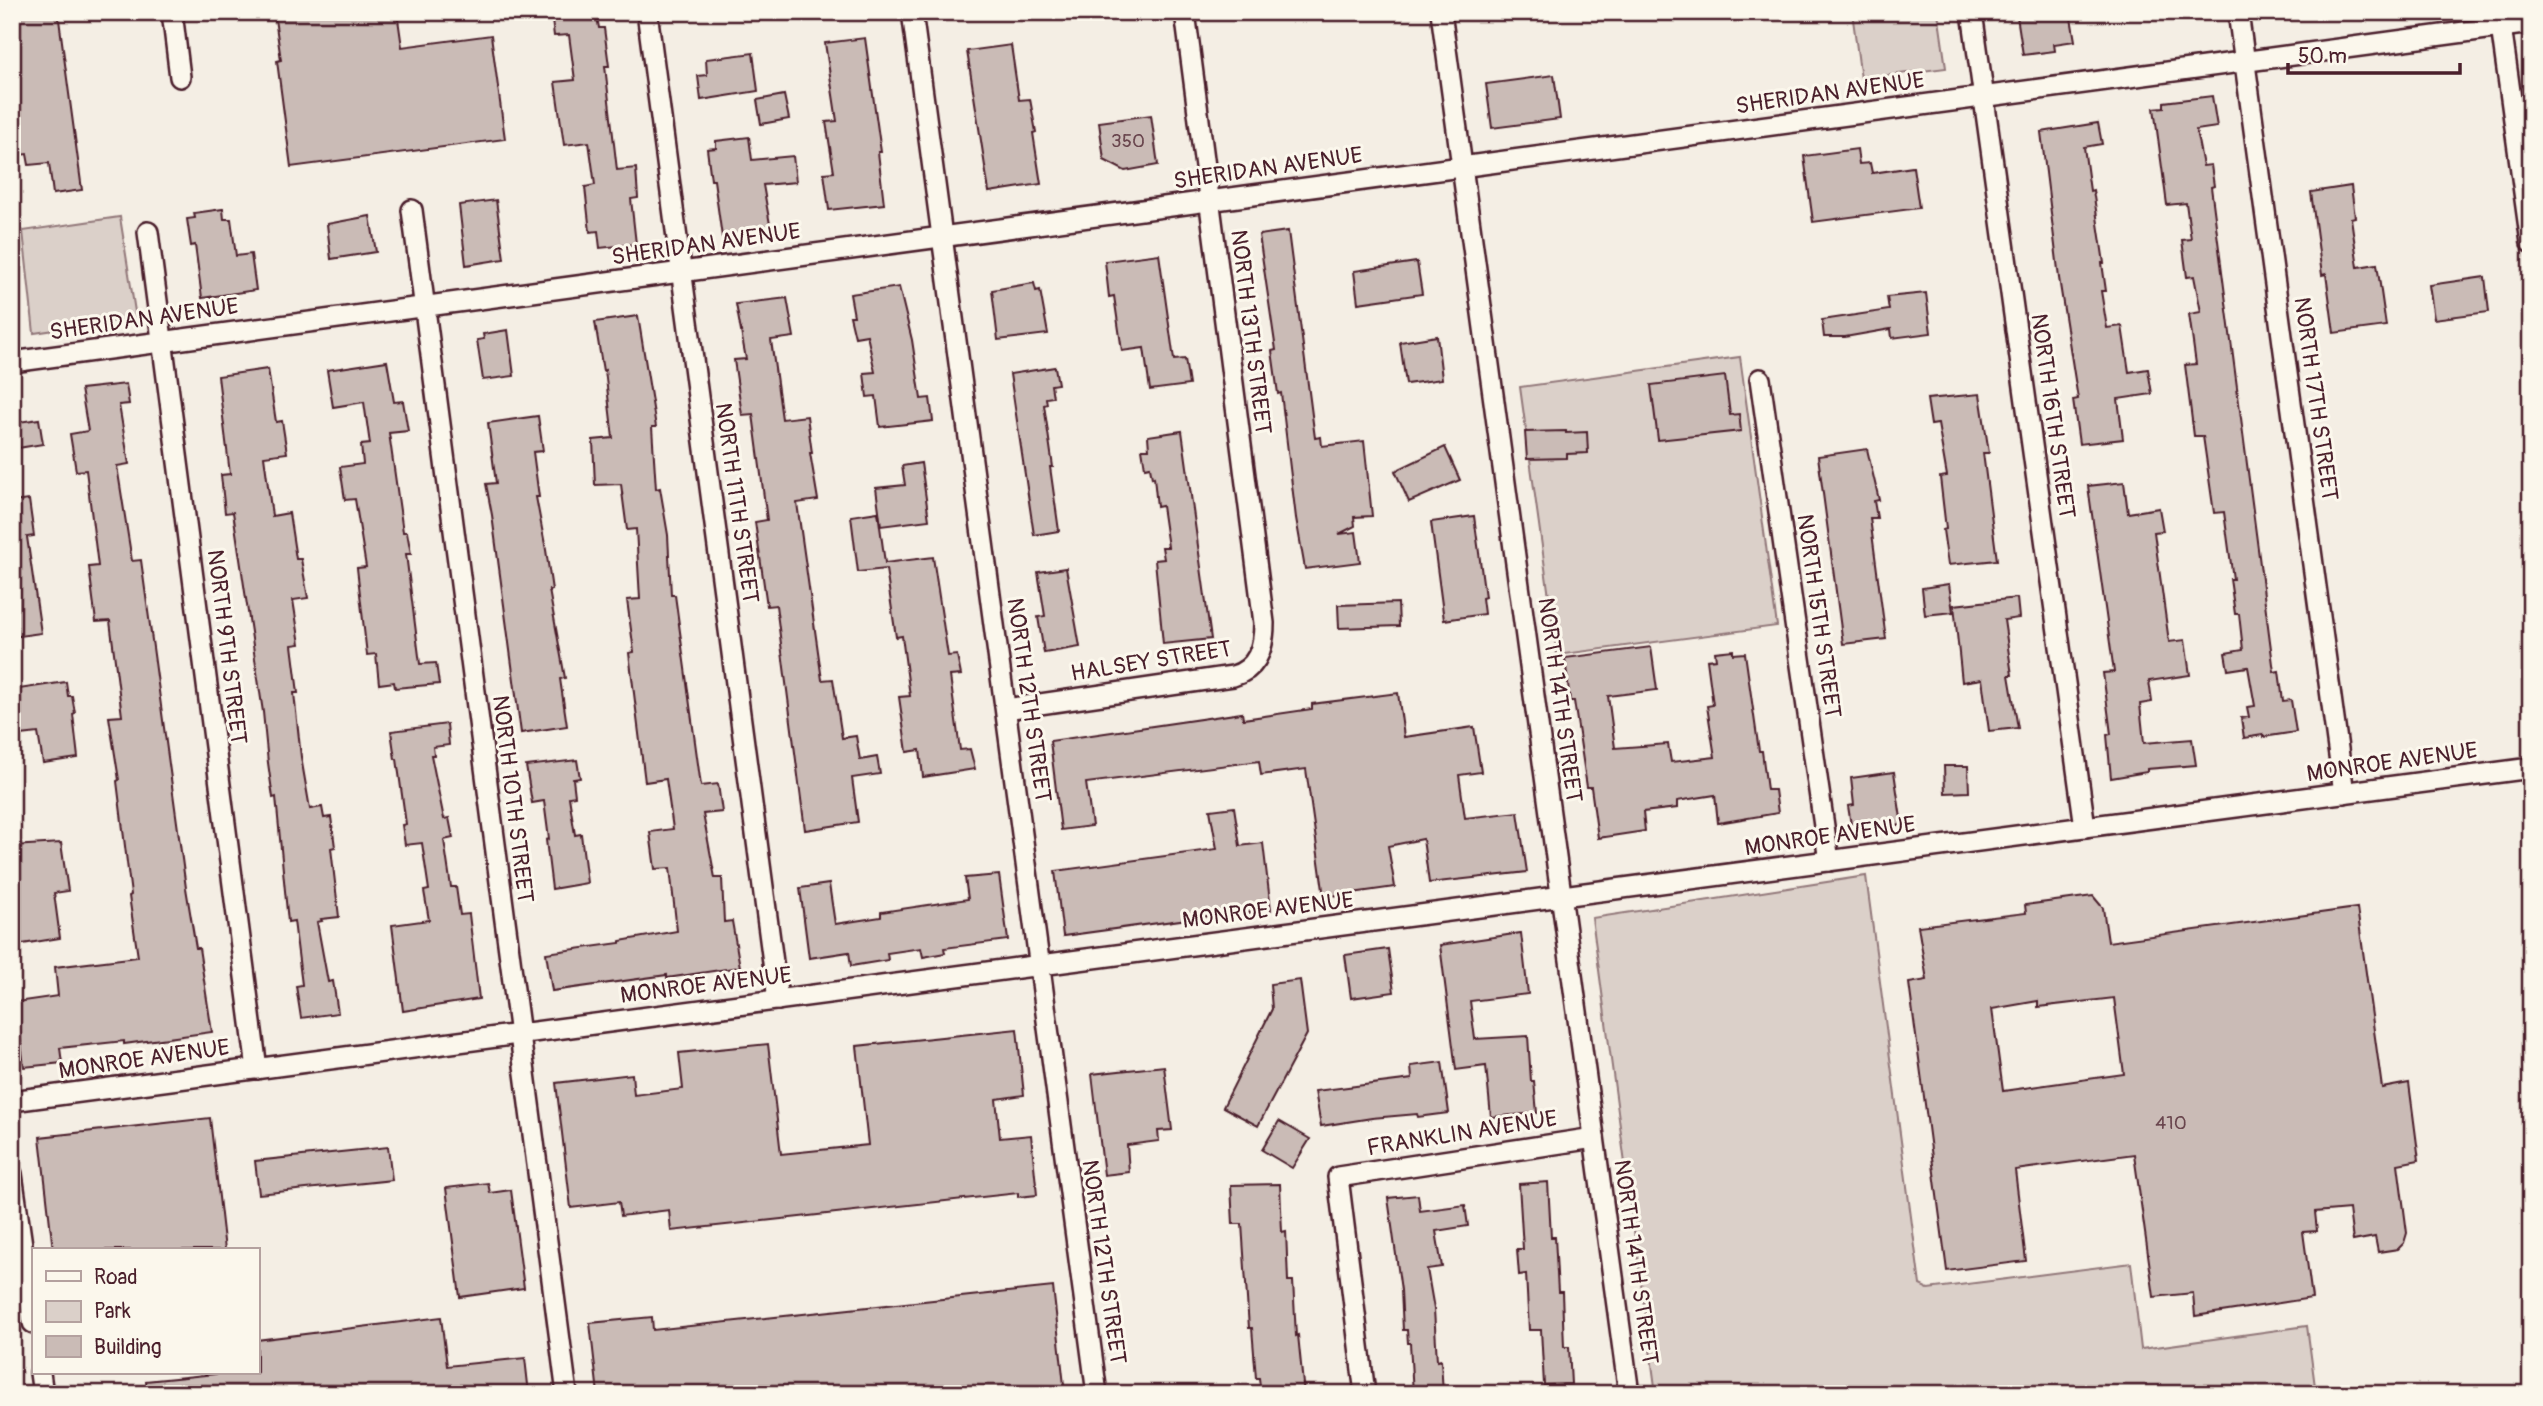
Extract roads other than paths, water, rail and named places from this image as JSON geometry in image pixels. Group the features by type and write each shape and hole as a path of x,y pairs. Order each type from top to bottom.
{"street":[{"path":"172,12 180,77"},
{"name":"NORTH 11TH STREET","path":"647,12 778,1000"},
{"name":"NORTH 12TH STREET","path":"912,12 1097,1394"},
{"name":"NORTH 13TH STREET","path":"1185,12 1264,623 1264,637 1258,658"},
{"name":"NORTH 14TH STREET","path":"1441,12 1629,1394"},
{"name":"NORTH 16TH STREET","path":"1972,12 2085,827"},
{"name":"NORTH 17TH STREET","path":"2238,12 2344,793"},
{"path":"2500,20 2531,243"},
{"name":"SHERIDAN AVENUE","path":"12,362 1984,97 2245,61 2500,20 2531,23"},
{"name":"NORTH 10TH STREET","path":"412,210 567,1394"},
{"name":"NORTH 9TH STREET","path":"148,232 257,1069"},
{"name":"NORTH 15TH STREET","path":"1760,379 1829,861"},
{"name":"HALSEY STREET","path":"1006,709 1233,676 1243,673 1258,658"},
{"name":"MONROE AVENUE","path":"12,1101 2531,768"},
{"name":"FRANKLIN AVENUE","path":"1365,1394 1338,1177 1594,1138"},
{"path":"12,1174 32,1316"},
{"path":"40,1374 43,1394"}]}
